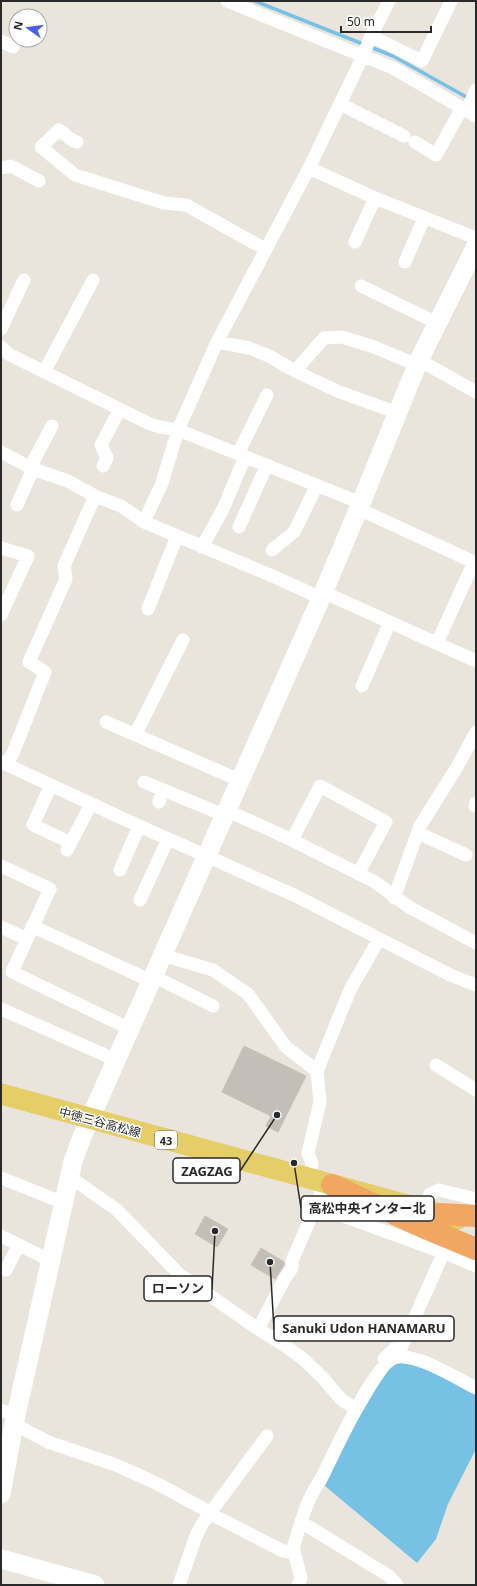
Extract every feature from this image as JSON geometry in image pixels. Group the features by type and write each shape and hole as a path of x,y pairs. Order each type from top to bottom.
{"highway":[{"path":"320,1182 476,1249"},
{"path":"433,1212 475,1202"}],"main road":[{"name":"中徳三谷高松線","path":"1,1094 476,1224"}],"street":[{"path":"227,1 367,46 422,61 451,1"},
{"path":"144,522 162,483 178,430 217,342 309,168 389,1"},
{"path":"367,46 393,68 468,110"},
{"path":"340,104 409,139 436,156 468,110 475,91"},
{"path":"76,142 70,140 65,133 59,130 41,147 75,175 164,203 186,205 265,249"},
{"path":"1,168 11,166 39,181"},
{"path":"309,168 375,198 476,238"},
{"path":"355,242 375,198"},
{"path":"405,262 424,218"},
{"path":"1,1494 11,1417 51,1261 73,1161 89,1119 322,595 360,506 418,362 476,246"},
{"path":"1,329 24,280"},
{"path":"44,372 92,280"},
{"path":"361,286 437,323"},
{"path":"295,371 324,338 342,337 374,346 418,362 476,392"},
{"path":"217,342 250,348 269,356 295,371 337,391 398,413"},
{"path":"1,348 10,355 148,423 159,427 178,430 317,485 475,562 437,643"},
{"path":"202,547 223,509 242,455 267,395"},
{"path":"103,466 107,458 101,445 120,409"},
{"path":"17,505 33,469 34,460 52,426"},
{"path":"1,452 33,469 68,482 95,496 121,506 144,522 277,578 390,622 437,643 474,656"},
{"path":"239,528 267,465"},
{"path":"272,550 294,532 317,485"},
{"path":"95,496 64,566 66,579 29,662 45,672 7,760 51,785 168,839 207,853 296,896 450,975 476,985"},
{"path":"148,609 177,536"},
{"path":"1,548 28,556 1,615"},
{"path":"362,686 390,622"},
{"path":"135,735 183,640"},
{"path":"106,722 239,780"},
{"path":"394,898 420,826 457,767 476,732"},
{"path":"144,782 161,796 225,812 292,840 375,882 394,898 476,943"},
{"path":"51,785 32,825 69,847 91,804"},
{"path":"292,840 320,786 386,822 358,874"},
{"path":"476,803 476,806"},
{"path":"120,870 139,826"},
{"path":"418,833 466,855"},
{"path":"140,900 168,839"},
{"path":"1,866 50,889 12,972 130,1029"},
{"path":"32,926 213,1006"},
{"path":"1,927 27,938"},
{"path":"379,939 350,990 317,1071 320,1102 308,1153 320,1182 321,1199 329,1211 445,1250 476,1266"},
{"path":"162,955 213,970 248,994 286,1047 317,1071"},
{"path":"1,1009 116,1060"},
{"path":"436,1065 476,1090"},
{"path":"70,1177 117,1210 179,1274 302,1358 321,1376 342,1400 356,1409"},
{"path":"1,1178 64,1203"},
{"path":"258,1329 285,1278 292,1268 292,1261 311,1217 325,1207"},
{"path":"1,1236 18,1246 51,1261"},
{"path":"6,1270 18,1246"},
{"path":"366,1392 372,1375 378,1366 394,1349 402,1346 445,1250"},
{"path":"11,1417 48,1442 130,1471 204,1508 209,1513 283,1551 290,1552 316,1484 321,1479 338,1440 366,1392 387,1363 395,1357 407,1356 420,1360 476,1388"},
{"path":"179,1585 196,1536 202,1524 268,1436"},
{"path":"302,1522 389,1576 397,1585"},
{"path":"292,1548 301,1578 298,1585"},
{"path":"1,1559 96,1585"}],"water":[{"path":"398,1362 421,1366 476,1394 476,1449 448,1504 436,1539 417,1563 325,1486 345,1441 389,1369"}],"building":[{"path":"244,1046 306,1076 278,1132 266,1126 271,1116 222,1092"},
{"path":"205,1216 228,1229 217,1247 195,1234"},
{"path":"261,1248 284,1262 284,1265 275,1279 251,1265"}],"waterway":[{"path":"255,1 393,56 470,99"}],"place":[{"name":"ZAGZAG","path":"277,1115"},
{"name":"高松中央インター北","path":"294,1163"},
{"name":"ローソン","path":"215,1231"},
{"name":"Sanuki Udon HANAMARU","path":"270,1262"}]}
